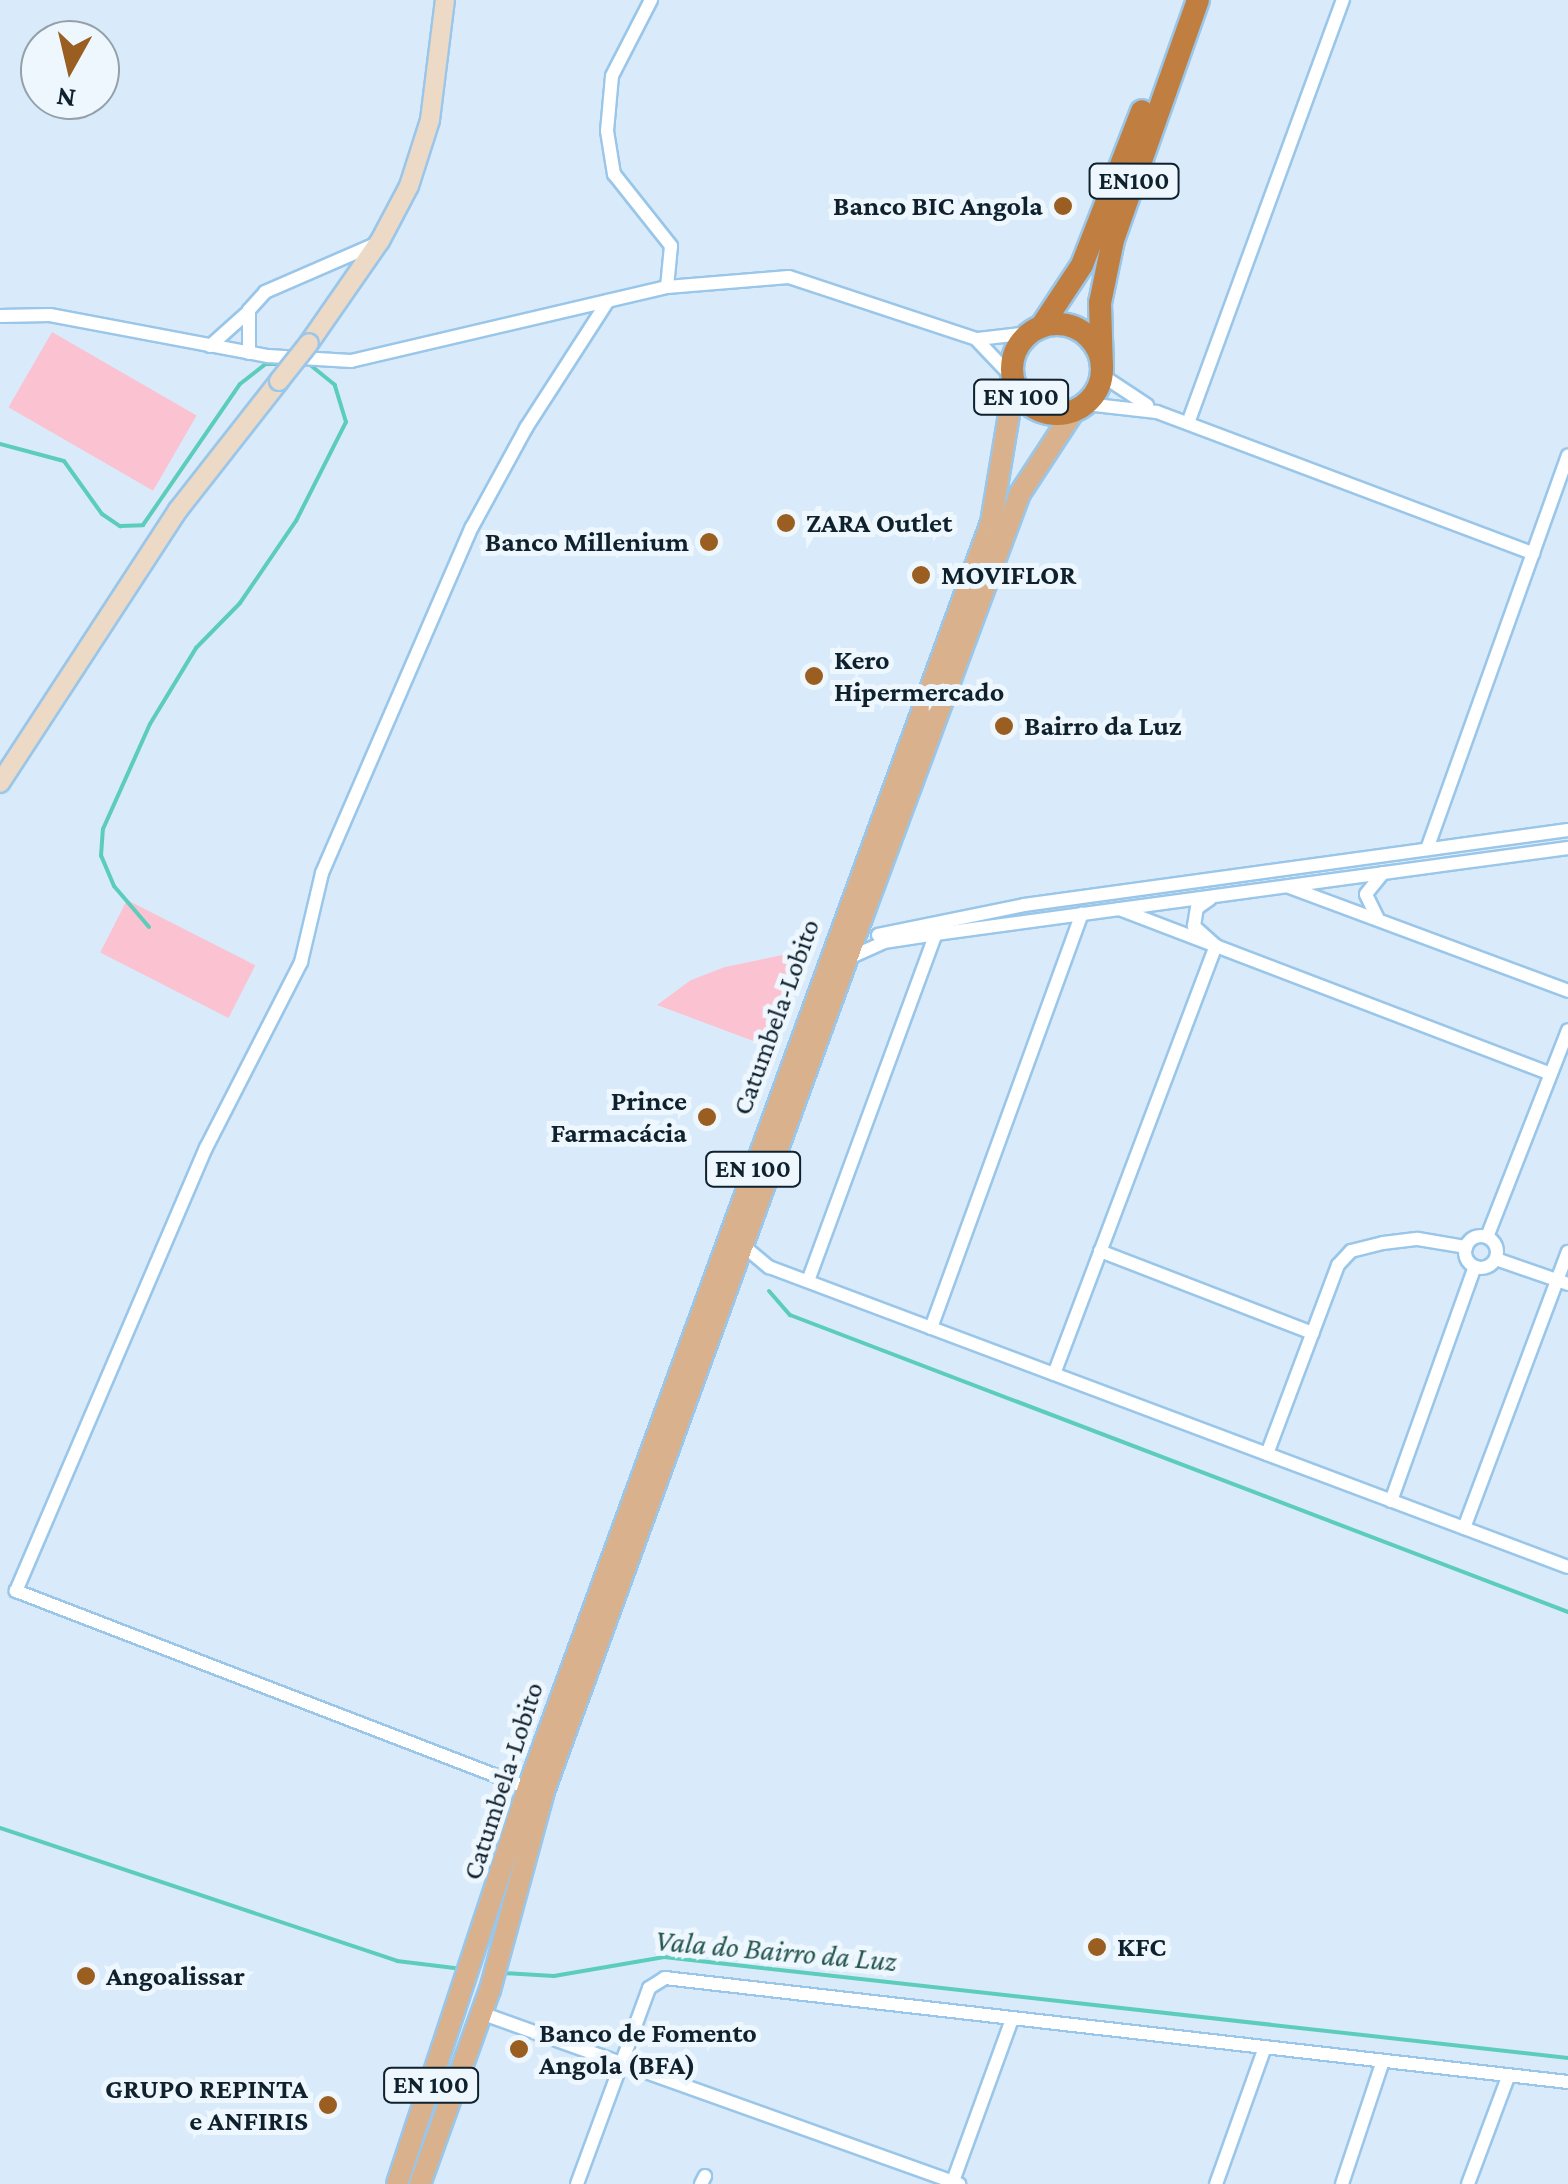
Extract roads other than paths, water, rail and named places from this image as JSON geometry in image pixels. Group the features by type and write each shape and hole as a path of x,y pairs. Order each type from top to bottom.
{"highway":[{"name":"EN100","path":"1036,330 1097,232 1184,0"},
{"name":"EN100","path":"1103,372 1100,304 1113,240 1198,0"},
{"name":"EN 100","path":"1036,330 1082,332 1103,372 1080,407 1045,413 1014,381 1014,356 1036,330"}],"main road":[{"name":"Catumbela-Lobito","path":"397,2184 479,1952 528,1788 992,523 1014,381"},
{"name":"Catumbela-Lobito","path":"481,2014 501,1956 544,1791 851,957 870,929 1019,495 1080,407"},
{"name":"EN 100","path":"420,2184 481,2014"}],"street":[{"path":"0,782 178,510 309,343 380,241 410,186 430,120 445,0"},
{"path":"651,0 612,76 607,131 614,174 667,236 672,258 666,287"},
{"path":"1188,423 1343,0"},
{"path":"210,346 265,292 380,241"},
{"path":"0,316 50,316 249,353 351,361 666,287 810,280 976,339 1036,330"},
{"path":"528,1788 16,1591 206,1148 301,962 322,873 472,526 526,428 608,301"},
{"path":"249,353 250,310"},
{"path":"976,339 1014,381"},
{"path":"1103,372 1157,412"},
{"path":"1080,407 1157,412 1533,553"},
{"path":"1427,848 1568,456"},
{"path":"870,929 1568,830"},
{"path":"851,957 893,941 936,934 1568,848"},
{"path":"1383,922 1366,894 1384,873"},
{"path":"1288,886 1568,991"},
{"path":"1216,946 1200,936 1194,916 1219,895"},
{"path":"1118,909 1551,1074"},
{"path":"931,1328 1082,914"},
{"path":"870,929 893,941"},
{"path":"808,1281 936,934"},
{"path":"1054,1374 1216,946"},
{"path":"1487,1237 1568,1030"},
{"path":"1466,1248 1476,1236 1487,1237 1497,1249 1496,1259"},
{"path":"1267,1454 1338,1265 1351,1252 1418,1239 1466,1248"},
{"path":"746,1248 770,1267 1568,1568"},
{"path":"1391,1501 1476,1267 1466,1248"},
{"path":"1100,1251 1313,1332"},
{"path":"1464,1528 1563,1282 1568,1252"},
{"path":"1476,1267 1496,1259 1563,1282"},
{"path":"738,1271 770,1267"},
{"path":"576,2184 649,1988 665,1978 1011,2022 1568,2082"},
{"path":"481,2014 621,2060 955,2183 1011,2022"},
{"path":"1220,2183 1265,2048"},
{"path":"1342,2184 1382,2064"},
{"path":"1468,2184 1508,2077"}],"waterway":[{"path":"0,444 64,461 102,514 120,526 143,525 240,384 266,364 285,364"},
{"path":"149,927 114,886 101,856 103,829 150,724 196,648 240,603 296,521 346,422 335,385 309,364"},
{"path":"769,1291 790,1315 1568,1612"},
{"name":"Vala do Bairro da Luz","path":"0,1828 397,1961 463,1969"},
{"name":"Vala do Bairro da Luz","path":"502,1973 554,1976 664,1957 1568,2058"}],"place":[{"name":"Banco BIC Angola","path":"1063,206"},
{"name":"ZARA Outlet","path":"786,523"},
{"name":"Banco Millenium","path":"709,542"},
{"name":"MOVIFLOR","path":"921,575"},
{"name":"Kero Hipermercado","path":"814,676"},
{"name":"Bairro da Luz","path":"1004,726"},
{"name":"Prince Farmacácia","path":"707,1117"},
{"name":"KFC","path":"1097,1947"},
{"name":"Angoalissar","path":"86,1976"},
{"name":"Banco de Fomento Angola (BFA)","path":"519,2049"},
{"name":"GRUPO REPINTA e ANFIRIS","path":"328,2105"}]}
